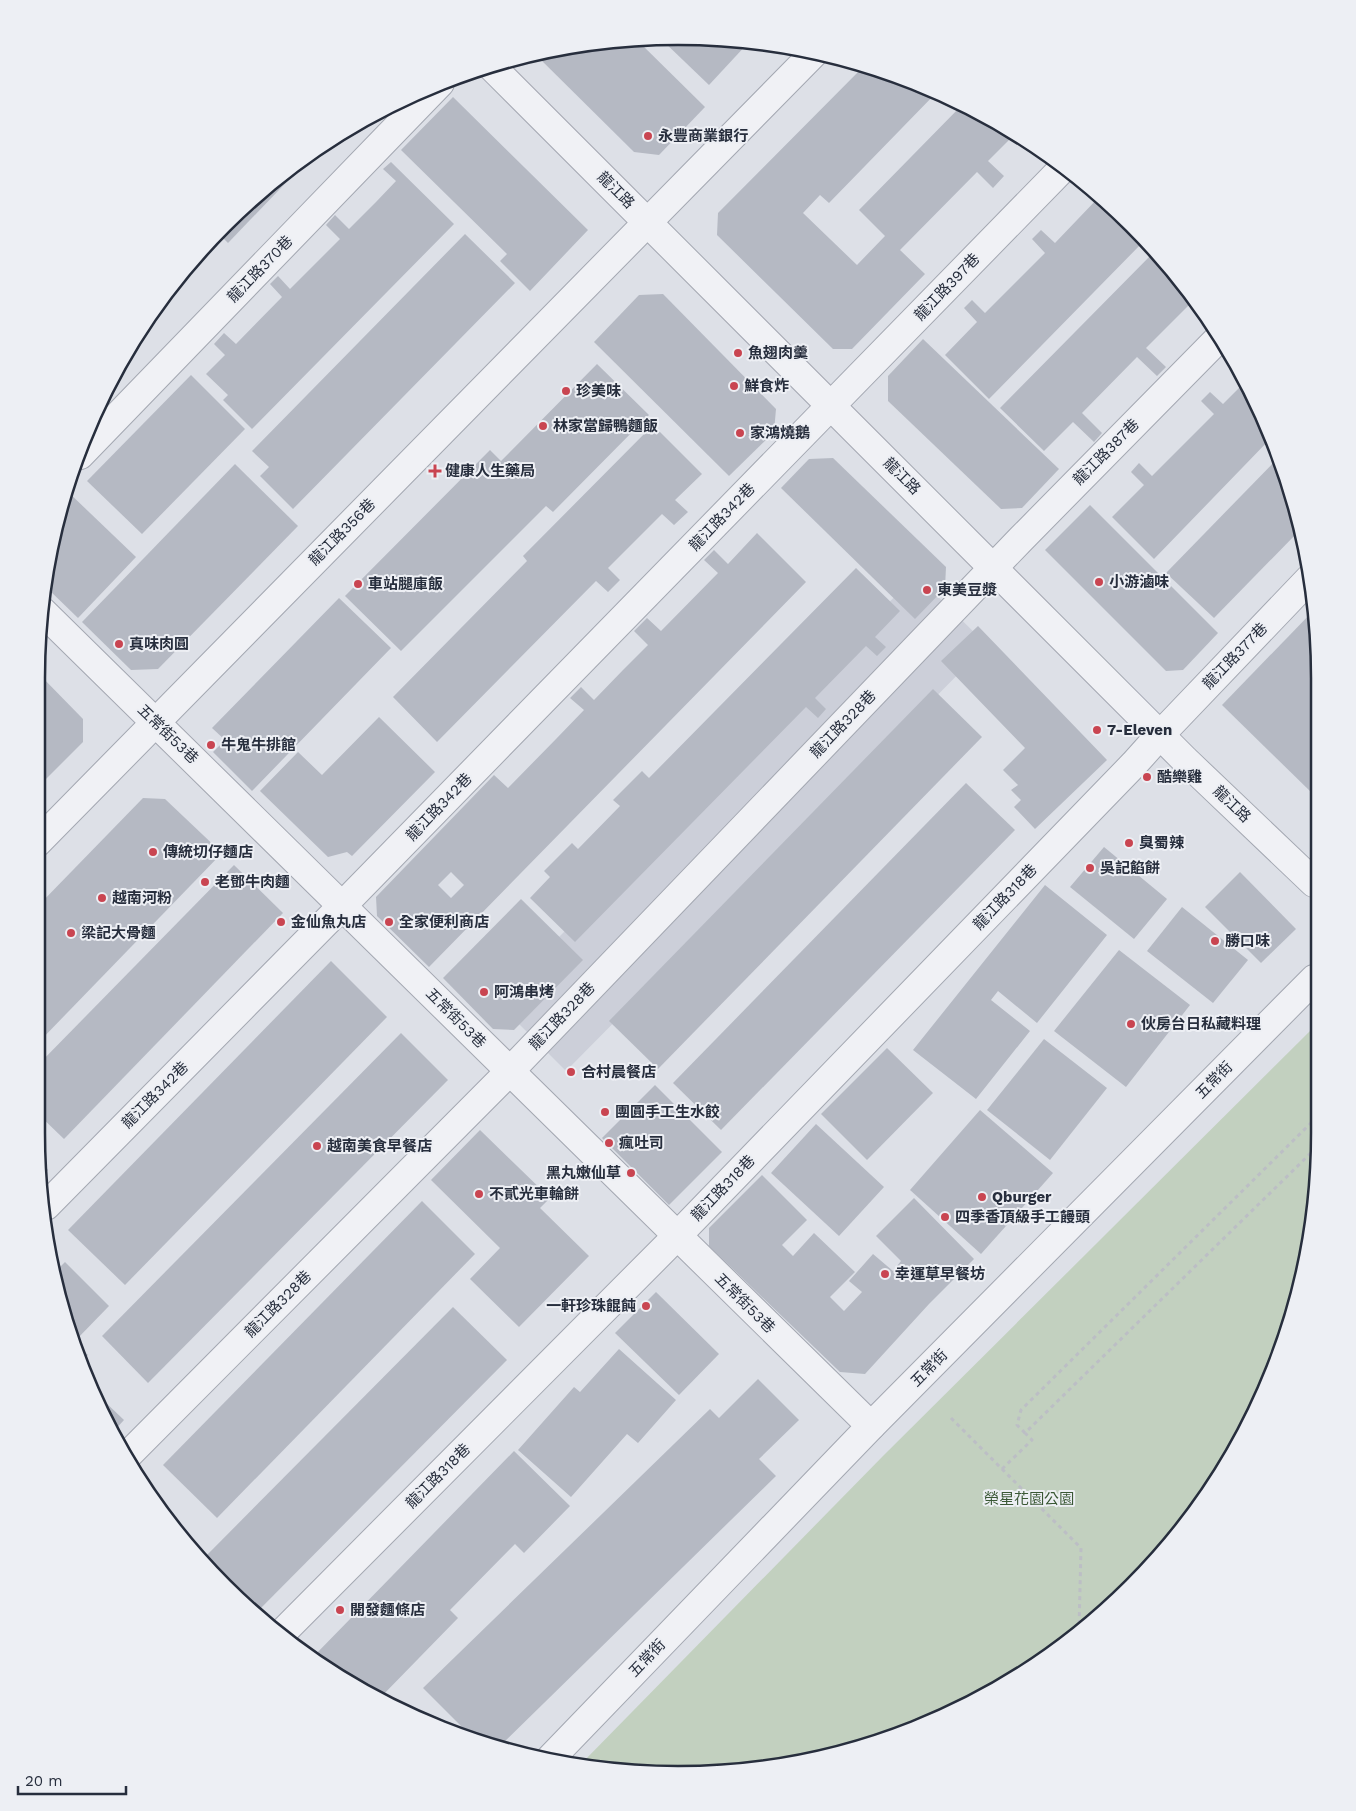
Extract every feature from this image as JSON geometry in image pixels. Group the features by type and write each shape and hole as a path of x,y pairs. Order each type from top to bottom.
{"street":[{"name":"龍江路356巷","path":"45,834 808,59"},
{"name":"龍江路","path":"497,72 1160,735 1311,880"},
{"name":"龍江路370巷","path":"90,445 426,97"},
{"name":"龍江路397巷","path":"831,406 1058,173"},
{"name":"龍江路387巷","path":"994,568 1214,343"},
{"name":"龍江路342巷","path":"49,1203 831,406"},
{"name":"龍江路328巷","path":"131,1452 510,1071 994,568"},
{"name":"龍江路377巷","path":"1160,735 1304,584"},
{"name":"五常街53巷","path":"48,617 871,1426"},
{"name":"龍江路318巷","path":"286,1629 677,1236 1160,735"},
{"name":"五常街","path":"555,1754 871,1426 1311,982"}],"path":[{"path":"1002,1468 1032,1440 1017,1425 1021,1410 1311,1123"},
{"path":"1025,1433 1311,1153"},
{"path":"951,1418 1081,1548 1079,1622"}],"shaded area":[{"path":"916,575 987,645 566,1071 496,1001"}],"green space":[{"name":"榮星花園公園","path":"1311,1030 1310,1174 1306,1216 1299,1256 1277,1336 1263,1375 1246,1413 1226,1450 1180,1518 1126,1581 1063,1635 1030,1659 958,1701 920,1718 881,1732 801,1754 761,1761 719,1765 637,1765 586,1759 883,1456"}],"building":[{"path":"668,45 743,48 709,85"},
{"path":"643,46 705,107 659,155 634,152 541,60 595,50"},
{"path":"858,72 931,98 829,203 820,195 803,213 857,265 885,236 859,210 957,110 1010,139 988,161 1004,176 993,188 977,172 900,250 925,274 852,349 833,349 717,235 718,213"},
{"path":"453,97 588,230 530,291 500,261 507,254 401,150"},
{"path":"391,162 454,224 252,429 223,400 228,395 206,374 225,355 214,344 224,333 236,344 282,297 270,284 278,276 290,289 340,239 326,225 335,215 349,229 376,202 396,181 383,169"},
{"path":"290,179 228,243 223,238 230,230"},
{"path":"1095,202 1140,245 989,399 945,355 977,322 964,308 972,300 985,313 1045,253 1032,239 1041,230 1055,243"},
{"path":"465,234 515,283 293,509 260,476 269,467 252,451"},
{"path":"1150,256 1189,305 1146,348 1166,367 1157,376 1137,357 1082,413 1102,433 1094,442 1073,422 1044,451 1000,408"},
{"path":"663,294 776,409 774,432 729,476 594,342 639,295"},
{"path":"923,339 1059,469 1022,508 1001,509 888,401 888,376"},
{"path":"597,364 649,415 553,512 546,506 401,651 345,596 490,450 501,461"},
{"path":"191,375 245,429 142,534 87,481"},
{"path":"1240,387 1266,444 1154,559 1112,517 1144,485 1131,472 1139,463 1152,476 1214,414 1201,401 1210,392 1223,404"},
{"path":"653,425 702,474 675,500 688,512 674,525 662,514 608,568 620,580 608,592 596,581 437,742 393,697 527,561 523,556"},
{"path":"833,458 946,567 945,588 915,619 781,488 809,459"},
{"path":"1273,463 1294,536 1214,618 1166,573"},
{"path":"235,464 298,526 158,669 131,670 82,622"},
{"path":"72,496 136,557 78,618 51,591 57,555"},
{"path":"1090,505 1218,633 1183,670 1166,671 1045,550"},
{"path":"757,533 806,582 429,967 377,916 376,897 494,775 508,788 556,739 584,710 570,698 581,687 594,700 648,645 634,631 647,618 661,631 718,573 704,560 714,550 728,564","holes":["451,872 464,885 451,898 438,885"]},
{"path":"856,568 900,611 875,637 886,647 877,656 866,646 815,698 826,709 818,718 806,707 575,942 530,898 550,877 544,871 572,843 578,849 620,806 613,800 642,771 649,778"},
{"path":"339,598 391,648 252,791 213,752 225,740 212,728"},
{"path":"1308,616 1311,678 1311,792 1222,705"},
{"path":"978,626 1107,760 1035,829 1014,807 1021,800 1011,790 1018,785 1003,770 1025,748 941,661"},
{"path":"45,680 83,719 83,742 45,780"},
{"path":"933,689 982,737 658,1069 609,1021"},
{"path":"379,717 435,772 352,856 347,852 328,857 260,791 298,752 322,775"},
{"path":"966,783 1015,830 721,1130 673,1083"},
{"path":"143,798 165,799 222,853 45,1036 45,899"},
{"path":"1104,847 1167,899 1134,939 1070,887"},
{"path":"234,865 283,913 64,1139 45,1121 45,1058"},
{"path":"1240,872 1296,929 1261,963 1205,907"},
{"path":"1045,885 1107,935 1037,1023 998,991 991,1000 1030,1031 976,1099 913,1050"},
{"path":"521,899 583,960 514,1030 493,1029 443,978"},
{"path":"1182,907 1248,960 1213,1003 1147,951"},
{"path":"1119,950 1190,1005 1126,1087 1054,1031"},
{"path":"331,961 387,1017 125,1285 68,1230"},
{"path":"401,1033 448,1080 148,1383 102,1336"},
{"path":"1044,1039 1107,1088 1050,1160 987,1110"},
{"path":"887,1048 933,1093 867,1160 821,1114"},
{"path":"655,1085 722,1152 669,1205 602,1138"},
{"path":"980,1110 1053,1173 981,1254 910,1190"},
{"path":"816,1124 884,1187 839,1236 771,1173"},
{"path":"480,1130 550,1198 540,1208 589,1256 519,1327 470,1279 500,1248 431,1180"},
{"path":"762,1175 807,1220 782,1245 793,1256 814,1233 855,1272 830,1297 844,1311 862,1292 849,1281 873,1254 893,1271 901,1261 876,1236 914,1198 974,1259 929,1304 865,1374 840,1372 709,1246 709,1228"},
{"path":"422,1201 475,1254 217,1518 163,1465"},
{"path":"65,1262 109,1306 79,1337 67,1297 60,1267"},
{"path":"656,1292 719,1354 679,1395 615,1333"},
{"path":"453,1307 507,1360 260,1609 230,1581 207,1555"},
{"path":"619,1349 676,1400 638,1443 627,1434 571,1497 518,1450 574,1387 580,1392"},
{"path":"758,1379 799,1420 759,1459 776,1476 505,1741 463,1728 423,1688 710,1409 719,1418"},
{"path":"105,1402 124,1420 118,1427"},
{"path":"514,1451 570,1506 524,1553 515,1544 450,1610 458,1618 384,1694 317,1653"}],"place":[{"name":"永豐商業銀行","path":"648,136"},
{"name":"魚翅肉羹","path":"738,353"},
{"name":"鮮食炸","path":"734,386"},
{"name":"珍美味","path":"566,391"},
{"name":"林家當歸鴨麵飯","path":"543,426"},
{"name":"家鴻燒鵝","path":"740,433"},
{"name":"健康人生藥局","path":"435,471"},
{"name":"小游滷味","path":"1099,582"},
{"name":"車站腿庫飯","path":"358,584"},
{"name":"東美豆漿","path":"927,590"},
{"name":"真味肉圓","path":"119,644"},
{"name":"7-Eleven","path":"1097,730"},
{"name":"牛鬼牛排館","path":"211,745"},
{"name":"酷樂雞","path":"1147,777"},
{"name":"臭蜀辣","path":"1129,843"},
{"name":"傳統切仔麵店","path":"153,852"},
{"name":"吳記餡餅","path":"1090,868"},
{"name":"老鄧牛肉麵","path":"205,882"},
{"name":"越南河粉","path":"102,898"},
{"name":"金仙魚丸店","path":"281,922"},
{"name":"全家便利商店","path":"389,922"},
{"name":"梁記大骨麵","path":"71,933"},
{"name":"勝口味","path":"1215,941"},
{"name":"阿鴻串烤","path":"484,992"},
{"name":"伙房台日私藏料理","path":"1131,1024"},
{"name":"合村晨餐店","path":"571,1072"},
{"name":"團圓手工生水餃","path":"605,1112"},
{"name":"瘋吐司","path":"609,1143"},
{"name":"越南美食早餐店","path":"317,1146"},
{"name":"黑丸嫩仙草","path":"631,1173"},
{"name":"不貳光車輪餅","path":"479,1194"},
{"name":"Qburger","path":"982,1197"},
{"name":"四季香頂級手工饅頭","path":"945,1217"},
{"name":"幸運草早餐坊","path":"885,1274"},
{"name":"一軒珍珠餛飩","path":"646,1306"},
{"name":"開發麵條店","path":"340,1610"}]}
